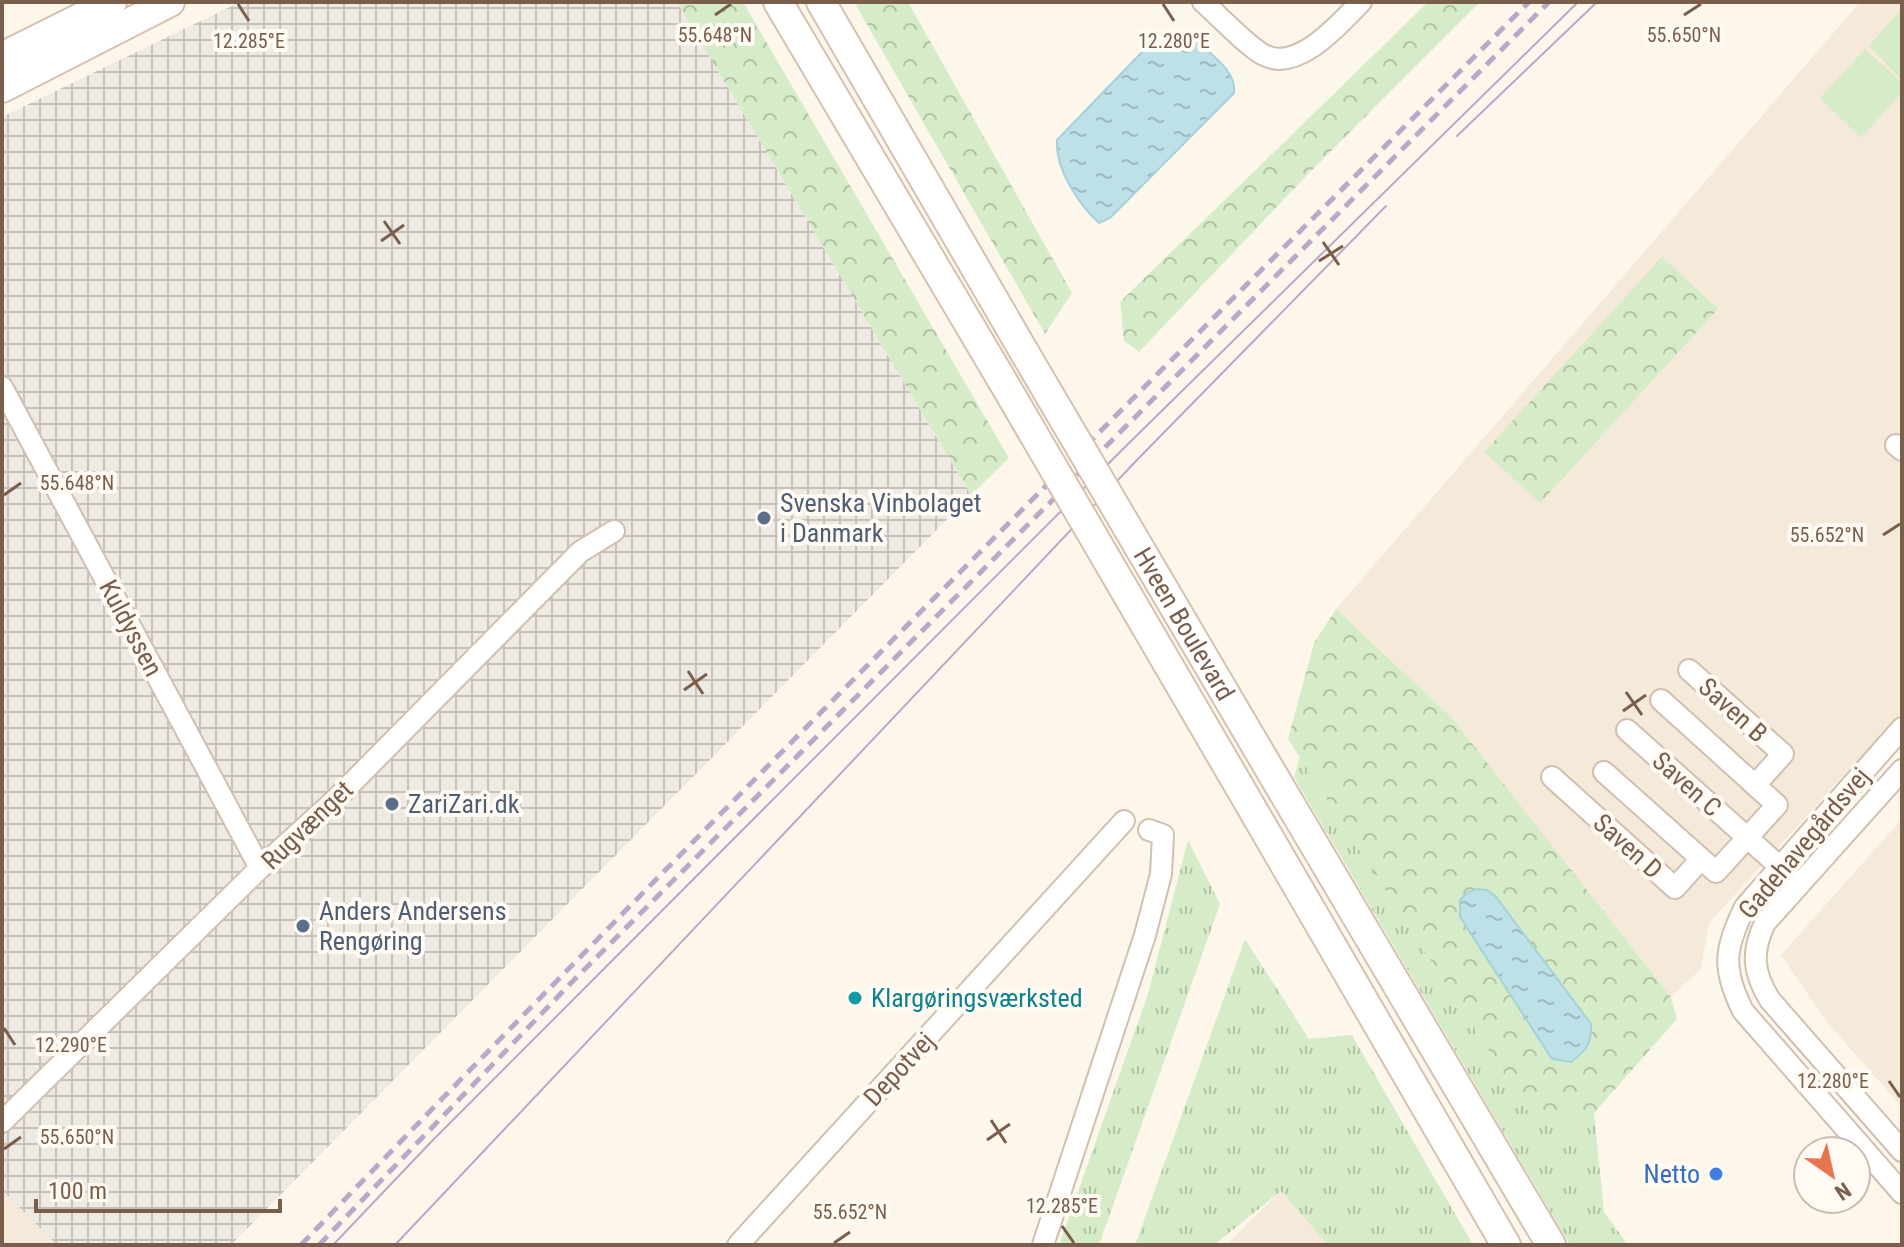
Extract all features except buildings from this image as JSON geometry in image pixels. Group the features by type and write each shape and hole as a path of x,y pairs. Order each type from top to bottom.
{"street":[{"path":"2,57 112,2"},
{"name":"Hveen Boulevard","path":"778,2 1506,1245"},
{"name":"Hveen Boulevard","path":"821,2 1551,1245"},
{"path":"1203,2 1265,56 1292,59 1324,38 1361,2"},
{"path":"2,88 154,6"},
{"name":"Kuldyssen","path":"2,387 260,868"},
{"name":"Rugvænget","path":"2,1122 260,868 333,802 580,552 614,531"},
{"name":"Saven B","path":"1689,670 1783,754 1755,785"},
{"name":"Saven B","path":"1661,700 1777,805 1748,837"},
{"name":"Gadehavegårdsvej","path":"1902,728 1745,907 1731,936 1727,963 1730,985 1743,1011 1902,1193"},
{"name":"Saven C","path":"1627,730 1800,884"},
{"name":"Gadehavegårdsvej","path":"1902,770 1765,923 1757,938 1755,970 1770,1000 1902,1151"},
{"name":"Saven D","path":"1604,772 1716,872 1748,837"},
{"name":"Saven D","path":"1552,777 1675,888 1701,859"},
{"name":"Depotvej","path":"738,1245 1124,821"},
{"path":"1043,1245 1161,874 1163,835 1149,830"}],"shaded area":[{"path":"240,2 677,2 971,495 231,1245 57,1245 2,1190 2,117"},
{"path":"1860,2 1902,2 1902,712 1709,923 1701,969 1671,997 1452,718 1336,609"},
{"path":"1902,819 1902,1107 1826,1021 1781,955"},
{"path":"2,1190 57,1245 2,1245"},
{"path":"1281,1191 1328,1245 1226,1245"}],"green space":[{"path":"677,2 743,2 1009,458 971,495"},
{"path":"854,2 908,2 1072,293 1045,334"},
{"path":"1428,2 1480,2 1308,174 1139,352 1124,341 1120,302"},
{"path":"1902,8 1902,78 1901,79 1869,46"},
{"path":"1865,49 1902,83 1902,92 1861,138 1820,98"},
{"path":"1662,257 1718,309 1540,503 1484,452"},
{"path":"1336,609 1452,718 1671,997 1677,1019 1594,1113 1531,1116 1288,739 1314,643"},
{"path":"1300,757 1531,1116 1594,1113 1604,1212 1628,1245 1570,1245 1294,777"},
{"path":"1188,840 1220,904 1099,1245 1059,1245 1148,994"},
{"path":"1245,939 1309,1039 1352,1035 1473,1245 1328,1245 1281,1191 1214,1245 1135,1245"}],"water":[{"path":"1197,41 1227,71 1234,85 1234,93 1110,218 1099,223 1069,185 1057,151 1057,140 1144,50"},
{"path":"1477,889 1487,890 1496,897 1591,1024 1587,1046 1571,1062 1552,1059 1460,917 1460,900"}],"tram line":[{"path":"333,1245 431,1142 1125,447 1578,2"},
{"path":"1457,136 1597,2"},
{"path":"395,1245 1136,461 1386,206"}],"railway":[{"path":"301,1245 758,776 1529,2"},
{"path":"319,1245 571,983 1549,2"}],"place":[{"name":"Svenska Vinbolaget i Danmark","path":"764,518"},
{"name":"ZariZari.dk","path":"392,804"},
{"name":"Anders Andersens Rengøring","path":"303,926"},
{"name":"Klargøringsværksted","path":"855,998"},
{"name":"Netto","path":"1716,1174"}]}
